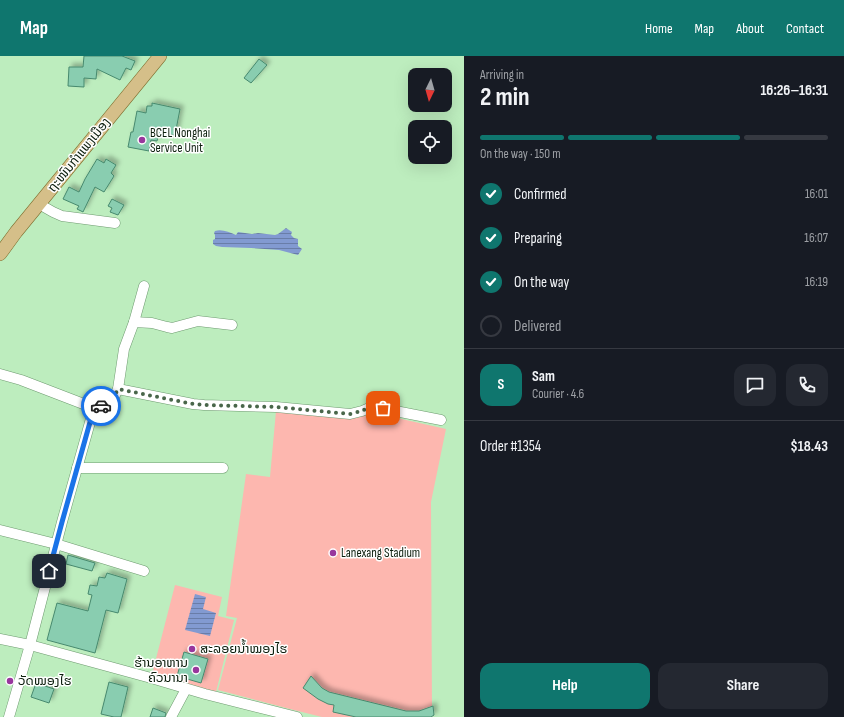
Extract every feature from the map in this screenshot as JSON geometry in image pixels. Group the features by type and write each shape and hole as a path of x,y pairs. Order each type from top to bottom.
{"main road":[{"name":"ຖະໜົນກຳແພງເມືອງ","path":"0,254 16,232 160,56"}],"street":[{"path":"39,204 62,216 115,223"},
{"path":"0,374 21,380 94,408 107,404 113,399 118,389 124,349 134,322 144,286"},
{"path":"134,322 172,328 198,321 232,325"},
{"path":"118,389 193,404 276,407 350,414 375,407 441,420"},
{"path":"9,717 30,646 56,544 94,408"},
{"path":"77,468 223,468"},
{"path":"0,530 56,544 144,571"},
{"path":"0,639 297,717"},
{"path":"171,717 186,689"}],"shaded area":[{"name":"Lanexang Stadium","path":"276,411 357,418 366,411 446,429 431,502 432,717 322,717 218,690 237,618 226,616 246,474 270,477"},
{"name":"ສະລອຍນ້ຳໝອງໄຮ","path":"175,585 222,597 218,616 234,620 215,696 151,678"}],"water":[{"path":"286,228 292,232 291,235 294,238 298,239 298,246 302,249 298,255 279,250 222,247 213,244 213,240 215,239 214,233 218,230 236,235 238,232 275,235"},
{"path":"195,594 206,597 203,609 216,613 210,636 185,630"}],"building":[{"path":"84,56 122,56 135,61 131,70 126,68 120,80 97,69 96,79 84,78 84,87 68,86 69,67 83,67"},
{"path":"259,59 267,65 251,83 244,78"},
{"path":"152,103 180,109 175,135 159,133 157,141 151,140 149,151 128,147 131,132 133,132 137,111 146,113 147,106 152,106"},
{"path":"97,159 104,163 106,159 116,165 111,173 114,176 104,192 95,187 83,212 77,209 79,206 63,199 69,187 79,192"},
{"path":"112,199 124,205 118,215 110,212 112,208 108,206"},
{"path":"68,555 95,563 92,571 66,564"},
{"path":"107,573 127,579 118,613 106,610 95,653 47,640 57,603 88,611 92,595 88,594 90,585 97,586 99,577 105,578"},
{"path":"184,652 208,659 201,683 177,676"},
{"path":"311,676 322,688 329,692 406,711 419,711 433,706 434,715 431,717 356,717 333,712 334,705 318,699 303,688"},
{"path":"109,682 128,687 121,717 101,714"},
{"path":"36,683 54,689 49,703 31,697"},
{"path":"153,708 166,713 165,717 150,717"}],"way so far":[{"path":"101,406 107,404 113,399 118,389 204,405 276,407 350,414 369,408 383,408"}],"place":[{"name":"BCEL Nonghai Service Unit","path":"142,140"},
{"name":"Lanexang Stadium","path":"333,553"},
{"name":"ສະລອຍນ້ຳໝອງໄຮ","path":"192,649"},
{"name":"ຮ້ານອາຫານ ຄົວນານາ","path":"196,670"},
{"name":"ວັດໝອງໄຮ","path":"10,681"}],"route":[{"path":"49,571 94,408 101,406"}]}
